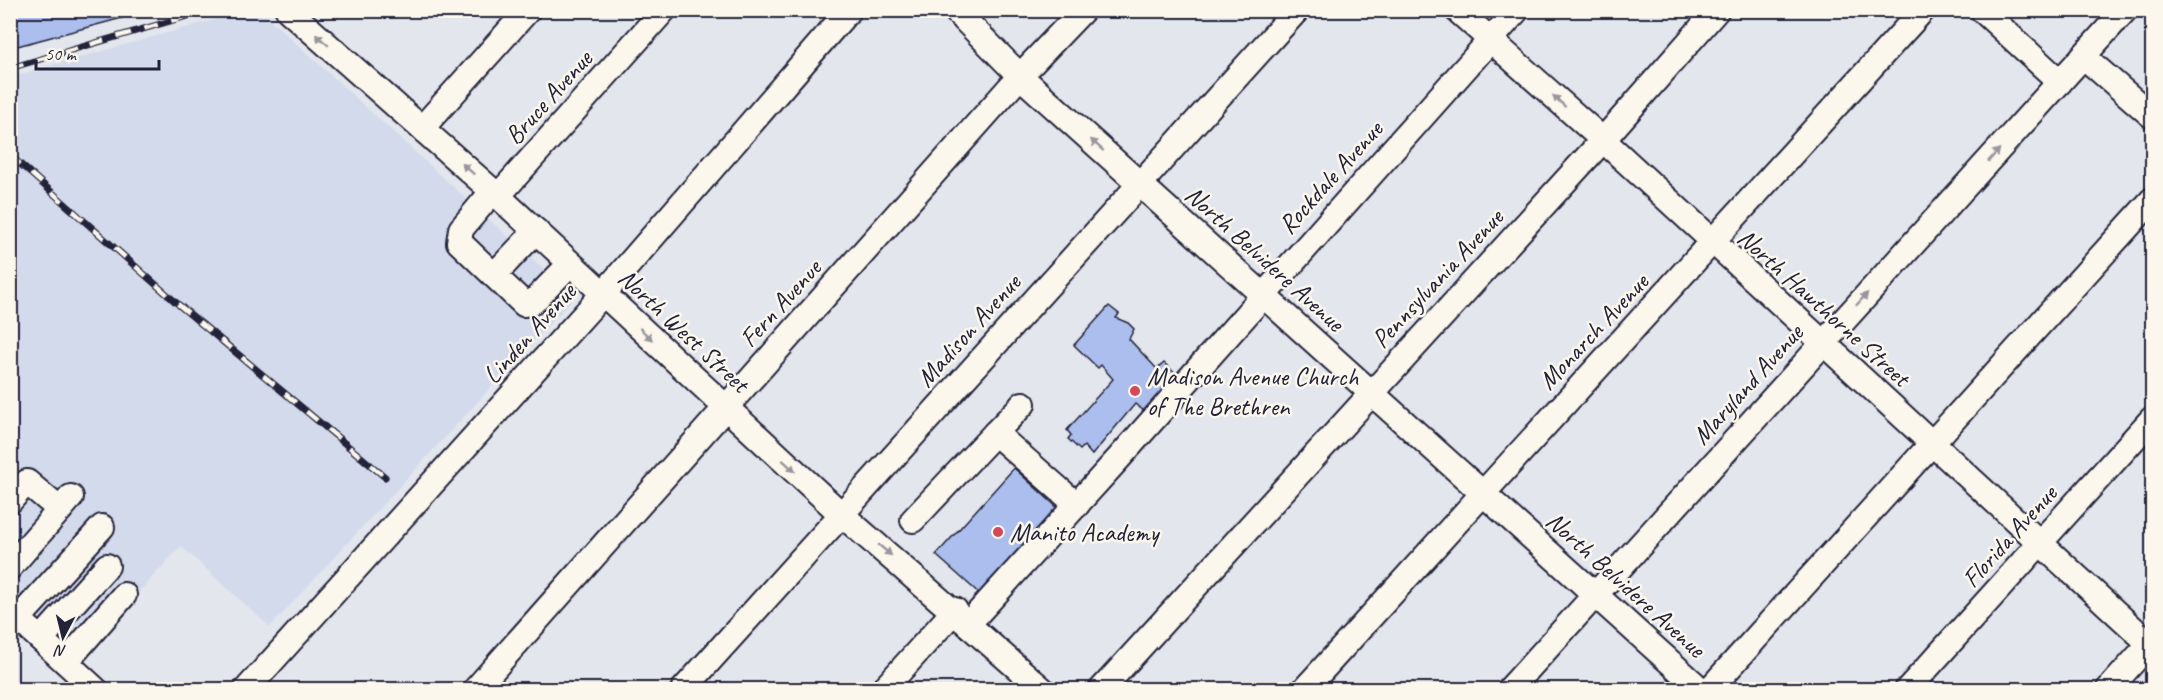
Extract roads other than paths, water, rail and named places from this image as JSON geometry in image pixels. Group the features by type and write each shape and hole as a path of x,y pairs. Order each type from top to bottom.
{"street":[{"name":"North West Street","path":"288,10 496,194 840,513 962,616 1043,690"},
{"path":"422,128 528,10"},
{"name":"Bruce Avenue","path":"494,275 459,242 461,229 496,194 664,10"},
{"name":"Linden Avenue","path":"246,690 603,294 849,10"},
{"name":"North Belvidere Avenue","path":"955,10 1020,76 1264,293 1370,393 1701,690"},
{"name":"Fern Avenue","path":"475,690 1020,76 1083,10"},
{"name":"Madison Avenue","path":"683,690 840,513 1297,10"},
{"name":"North Hawthorne Street","path":"1457,10 1603,140 2040,545 2152,644"},
{"name":"Rockdale Avenue","path":"883,690 1077,505 1517,10"},
{"name":"Pennsylvania Avenue","path":"1101,690 1603,140 1717,10"},
{"name":"Monarch Avenue","path":"1304,690 1923,10"},
{"path":"1982,10 2060,82"},
{"name":"Maryland Avenue","path":"1509,690 2125,10"},
{"path":"2083,56 2152,116"},
{"path":"1709,690 2152,200"},
{"path":"536,231 494,275 524,304 529,304 570,264"},
{"path":"914,520 1023,404"},
{"name":"Florida Avenue","path":"1907,690 2152,419"},
{"path":"995,433 1077,505"},
{"path":"10,501 27,482 65,504 10,567"},
{"path":"96,690 15,615 102,527"},
{"path":"41,639 107,566"},
{"path":"66,662 124,595"},
{"path":"2108,690 2152,644"}],"railway":[{"path":"10,68 208,10"},
{"path":"10,155 179,305 385,477"}],"place":[{"name":"Madison Avenue Church of The Brethren","path":"1135,391"},
{"name":"Manito Academy","path":"998,532"}]}
